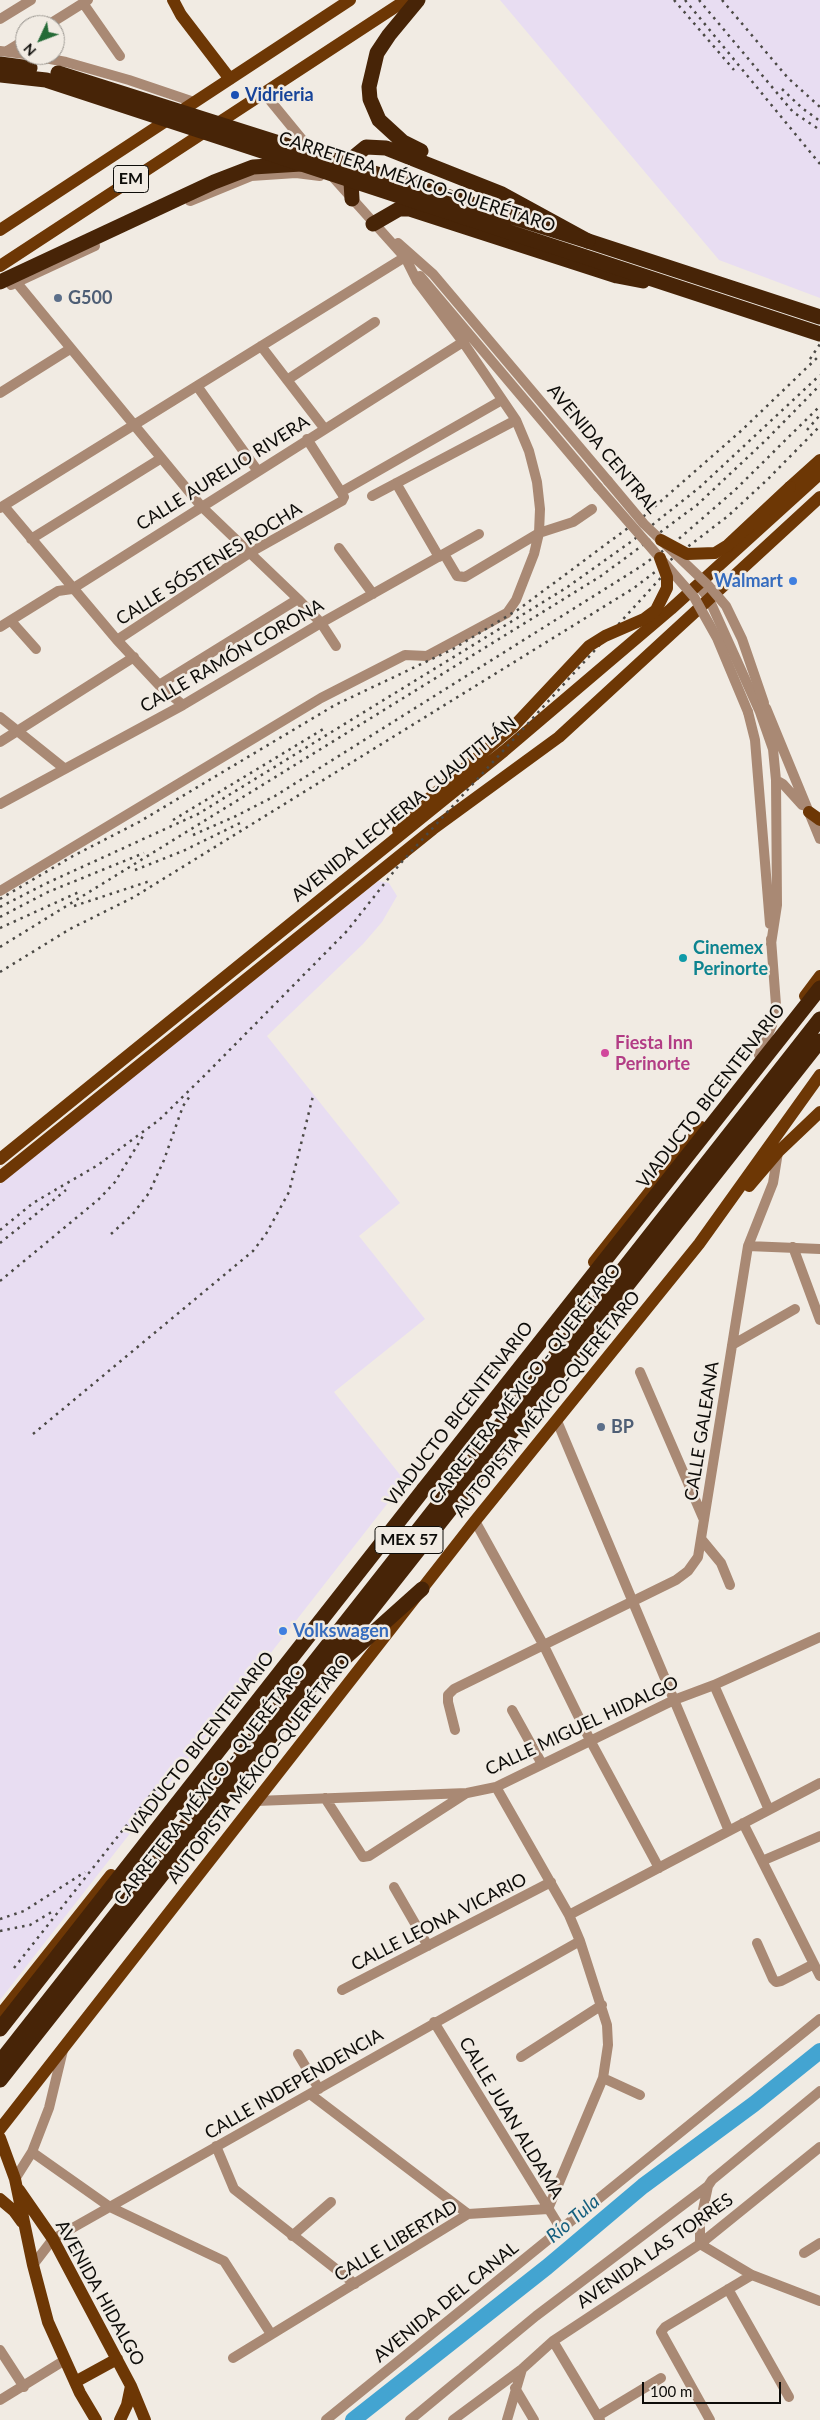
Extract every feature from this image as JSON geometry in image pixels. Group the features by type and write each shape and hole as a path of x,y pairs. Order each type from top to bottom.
{"highway":[{"path":"418,0 389,35 377,53 369,87 374,110 390,132 403,142 519,202 588,241"},
{"name":"CARRETERA MÉXICO-QUERÉTARO","path":"2,55 588,241 820,317"},
{"name":"CARRETERA MÉXICO-QUERÉTARO","path":"0,75 46,80 307,164 668,286 820,334"},
{"path":"352,199 350,165 359,152 376,146 403,153 502,194"},
{"path":"0,282 214,182 253,167 307,164"},
{"path":"373,224 399,209 422,212 617,276 668,286"},
{"name":"VIADUCTO BICENTENARIO","path":"0,2029 452,1450 820,988"},
{"name":"CARRETERA MÉXICO - QUERÉTARO","path":"0,2062 820,1019"},
{"name":"CARRETERA MÉXICO - QUERÉTARO","path":"0,2080 820,1040"},
{"path":"578,1284 724,1139"},
{"path":"355,1609 452,1450"},
{"path":"305,1694 422,1589"},
{"path":"0,2041 33,1987"}],"main road":[{"path":"173,0 181,15 230,79"},
{"name":"EM","path":"0,230 350,0"},
{"name":"EM","path":"0,266 406,0"},
{"path":"661,540 687,554 715,553 728,545 820,460"},
{"name":"AVENIDA LECHERIA CUAUTITLÁN","path":"0,1159 504,751 698,584 820,474"},
{"name":"AVENIDA LECHERIA CUAUTITLÁN","path":"0,1177 417,841 559,737 820,497"},
{"path":"385,846 412,813 514,727 589,646 605,636 644,619 656,610 667,588 667,577 660,558"},
{"path":"808,812 820,820"},
{"path":"0,2015 452,1450 637,1206 820,976"},
{"name":"AUTOPISTA MÉXICO-QUERÉTARO","path":"0,2129 475,1521 699,1244 820,1075"},
{"path":"699,1244 778,1152 820,1112"},
{"name":"AVENIDA HIDALGO","path":"0,2138 16,2183 24,2226 48,2322 75,2382 96,2420"},
{"name":"AVENIDA HIDALGO","path":"16,2183 53,2239 131,2386 145,2420"},
{"path":"0,2199 14,2211 24,2226"},
{"path":"75,2382 117,2359"},
{"path":"120,2420 127,2405 131,2386"}],"street":[{"path":"2,15 31,0"},
{"path":"64,15 86,1 120,56"},
{"path":"2,55 15,47"},
{"path":"2,55 15,54"},
{"path":"65,62 130,80 194,102"},
{"path":"0,81 46,87 132,109 163,122"},
{"name":"AVENIDA CENTRAL","path":"264,93 337,182 373,224 405,257 694,598 707,616 748,712 755,740 771,944"},
{"path":"0,287 17,283 237,180 273,173 296,173 328,178 337,182"},
{"name":"AVENIDA CENTRAL","path":"386,237 410,252 433,274 644,524 708,585 726,606 742,639 764,703 808,812"},
{"path":"0,891 321,698 405,655 427,656 507,612 516,600 534,554 539,533 540,509 537,482 529,451 516,420 462,342 416,281 405,257 2,507 117,640 159,685 183,705"},
{"path":"17,283 160,459 201,506 298,598 321,623 336,646"},
{"path":"287,380 374,322"},
{"name":"CALLE AURELIO RIVERA","path":"0,627 58,591 72,589 257,470 462,342"},
{"path":"261,346 324,428"},
{"path":"0,392 70,349"},
{"path":"197,386 257,470"},
{"name":"CALLE SÓSTENES ROCHA","path":"117,640 251,552 502,400"},
{"path":"372,496 516,420"},
{"path":"307,439 342,496"},
{"path":"31,539 160,459"},
{"path":"396,483 441,556 460,577 465,577 539,533 573,522 592,509"},
{"name":"CALLE RAMÓN CORONA","path":"0,804 183,705 321,623 479,534"},
{"path":"339,548 373,594"},
{"path":"698,584 710,599 760,712 773,749 776,780 777,905 771,944 776,1005 772,1026 759,1055"},
{"path":"159,685 298,598"},
{"path":"11,621 36,649"},
{"path":"0,742 134,657"},
{"path":"0,717 16,732 65,769"},
{"path":"776,780 784,784 808,812 820,839"},
{"name":"CALLE GALEANA","path":"455,1730 448,1702 448,1695 454,1690 543,1644 676,1580 688,1571 698,1557 748,1246 772,1183 778,1152 776,1136"},
{"path":"748,1246 820,1249"},
{"path":"794,1247 820,1320"},
{"path":"732,1345 795,1309"},
{"path":"640,1372 704,1522"},
{"path":"557,1421 729,1831"},
{"path":"475,1521 543,1644 590,1740 659,1868"},
{"path":"702,1540 721,1563 730,1585"},
{"name":"CALLE MIGUEL HIDALGO","path":"256,1801 467,1793 496,1787 674,1700 714,1685 820,1637"},
{"path":"714,1685 768,1810"},
{"path":"512,1710 542,1764"},
{"path":"569,1915 820,1783"},
{"path":"496,1787 569,1915 602,2004 608,2045 603,2078 548,2208"},
{"path":"324,1798 363,1857 369,1856 467,1793"},
{"path":"744,1823 820,1976"},
{"path":"762,1861 820,1836"},
{"name":"CALLE LEONA VICARIO","path":"342,1990 551,1882"},
{"path":"394,1887 428,1946"},
{"name":"CALLE INDEPENDENCIA","path":"33,2265 53,2239 580,1941"},
{"path":"756,1943 776,1982 814,1964"},
{"path":"521,2057 602,2004"},
{"name":"AVENIDA DEL CANAL","path":"326,2420 820,2019"},
{"name":"CALLE JUAN ALDAMA","path":"434,2022 561,2229"},
{"path":"16,2183 32,2152 49,2108 63,2050"},
{"path":"298,2054 314,2092 468,2214"},
{"path":"603,2078 640,2095"},
{"path":"410,2420 536,2316 708,2186 718,2174 820,2091"},
{"path":"216,2146 234,2190 355,2284"},
{"name":"AVENIDA LAS TORRES","path":"453,2420 522,2369 553,2341 700,2244 820,2147"},
{"path":"32,2152 110,2207 224,2261 271,2334"},
{"path":"708,2186 700,2224 700,2244 752,2275 820,2301"},
{"path":"292,2236 331,2202"},
{"name":"CALLE LIBERTAD","path":"233,2358 468,2214 548,2208"},
{"path":"804,2253 820,2243"},
{"path":"710,2420 662,2332 665,2327 752,2275"},
{"path":"728,2289 789,2397"},
{"path":"553,2341 599,2418 661,2378"},
{"path":"0,2350 24,2387"},
{"path":"0,2400 24,2387 65,2360"},
{"path":"507,2420 522,2369"},
{"path":"516,2388 534,2420"}],"shaded area":[{"path":"500,0 820,0 820,298 719,260"},
{"path":"378,881 389,883 397,896 382,922 363,944 267,1036 400,1203 359,1236 425,1319 334,1392 405,1481 0,2000 0,1184"}],"waterway":[{"name":"Río Tula","path":"353,2420 547,2267 643,2186 754,2104 820,2051"}],"railway":[{"path":"674,0 734,70"},
{"path":"685,0 820,164"},
{"path":"699,0 793,112 820,130"},
{"path":"722,0 788,78 820,107"},
{"path":"782,89 802,108 820,121"},
{"path":"810,359 820,344"},
{"path":"0,899 73,856 139,822 335,705 453,649 519,609 644,516 742,430 820,355"},
{"path":"0,907 47,883 198,814 566,588 632,541 700,487 820,375"},
{"path":"0,947 601,576 697,505 766,440 820,385"},
{"path":"193,835 275,796 640,567 674,543 735,490 820,406"},
{"path":"807,430 820,415"},
{"path":"0,972 70,929 134,897 634,588 728,516 767,480 820,426"},
{"path":"0,1230 33,1203 98,1165 159,1120 204,1076 347,931 399,865 667,571"},
{"path":"173,820 325,728"},
{"path":"135,870 183,851 240,823"},
{"path":"0,917 48,892 144,853"},
{"path":"74,906 150,881"},
{"path":"0,928 79,892"},
{"path":"111,1234 132,1215 149,1193 164,1160 183,1106 190,1096"},
{"path":"33,1434 253,1251 266,1234 289,1192 313,1096"},
{"path":"0,1281 99,1199 115,1182 143,1136"},
{"path":"0,1243 66,1190"},
{"path":"14,1968 156,1788"},
{"path":"0,1919 24,1911 85,1872"},
{"path":"0,1931 30,1925 55,1910"}],"place":[{"name":"Vidrieria","path":"235,95"},
{"name":"G500","path":"58,298"},
{"name":"Walmart","path":"793,581"},
{"name":"Cinemex Perinorte","path":"683,958"},
{"name":"Fiesta Inn Perinorte","path":"605,1053"},
{"name":"BP","path":"601,1427"},
{"name":"Volkswagen","path":"283,1631"}]}
